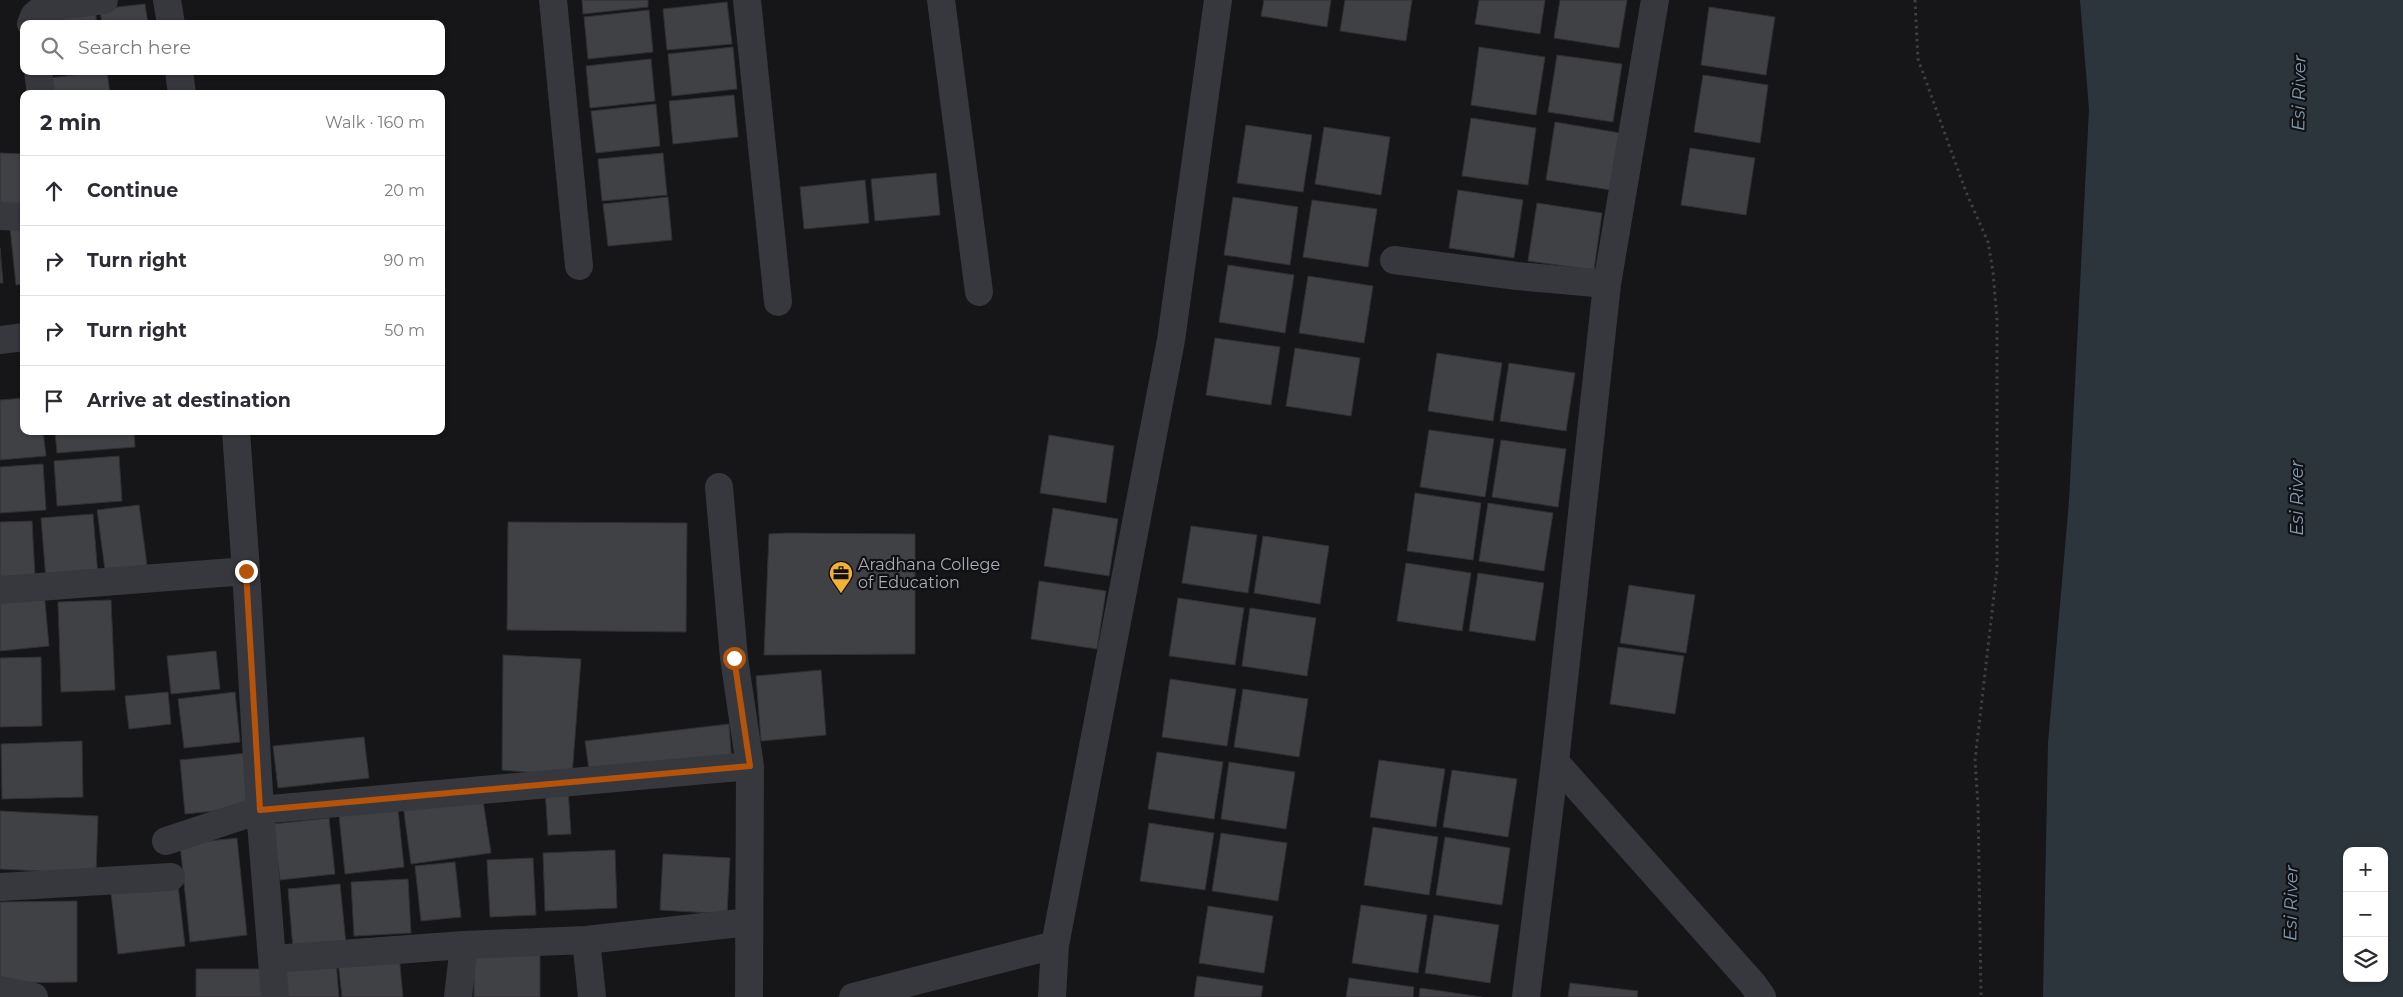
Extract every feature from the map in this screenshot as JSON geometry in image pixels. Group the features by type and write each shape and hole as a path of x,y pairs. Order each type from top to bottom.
{"street":[{"path":"32,20 34,16 43,8 104,0"},
{"path":"167,0 170,20"},
{"path":"554,0 580,266"},
{"path":"747,0 778,302"},
{"path":"941,0 979,292"},
{"path":"1052,997 1054,944 1171,340 1218,0"},
{"path":"1526,997 1555,762 1607,284 1655,0"},
{"path":"39,75 40,90"},
{"path":"180,75 181,90"},
{"path":"0,216 20,217"},
{"path":"1394,260 1517,276 1607,284"},
{"path":"0,340 20,338"},
{"path":"236,435 260,810 275,997"},
{"path":"719,487 734,658 750,766 749,997"},
{"path":"0,590 246,571"},
{"path":"1555,762 1752,983 1762,997"},
{"path":"166,840 260,810 750,766"},
{"path":"0,887 171,877"},
{"path":"273,959 464,945 586,940 749,922"},
{"path":"586,940 592,997"},
{"path":"853,997 1054,944"},
{"path":"458,997 464,945"},
{"path":"0,990 34,997"}],"path":[{"path":"1915,0 1918,59 1966,192 1988,242 1997,318 1997,570 1975,760 1978,804 1981,997"}],"water":[{"name":"Esi River","path":"2080,0 2403,0 2403,997 2043,997 2048,743 2069,501 2089,109"}],"building":[{"path":"582,0 648,0 648,7 583,14"},
{"path":"1264,0 1331,0 1327,27 1261,16"},
{"path":"1345,0 1412,0 1406,41 1340,31"},
{"path":"1479,0 1545,0 1540,34 1475,24"},
{"path":"1560,0 1627,0 1619,48 1554,38"},
{"path":"727,2 732,44 667,50 663,9"},
{"path":"145,4 147,20 101,20 100,9"},
{"path":"1709,7 1775,17 1766,75 1701,65"},
{"path":"95,10 96,20 43,20 43,17"},
{"path":"649,10 653,52 588,59 584,17"},
{"path":"733,47 737,89 672,96 668,54"},
{"path":"1479,47 1545,57 1536,115 1471,105"},
{"path":"1557,55 1622,64 1613,122 1548,112"},
{"path":"651,59 655,101 590,108 586,66"},
{"path":"74,75 108,75 109,90 50,90 49,78"},
{"path":"1703,75 1768,85 1760,143 1694,132"},
{"path":"734,95 738,137 673,144 669,101"},
{"path":"656,104 660,146 596,153 591,111"},
{"path":"1471,118 1536,128 1528,185 1462,176"},
{"path":"1555,122 1620,133 1611,190 1546,180"},
{"path":"1246,125 1312,135 1303,192 1237,183"},
{"path":"1324,127 1390,137 1381,195 1315,184"},
{"path":"1690,148 1755,158 1746,215 1681,205"},
{"path":"0,153 20,154 20,207 0,206"},
{"path":"663,153 667,195 602,201 598,159"},
{"path":"936,173 940,215 875,221 871,179"},
{"path":"865,180 869,223 804,229 800,187"},
{"path":"1458,190 1523,200 1514,258 1449,248"},
{"path":"668,197 672,240 608,246 603,204"},
{"path":"1233,197 1298,207 1290,265 1224,255"},
{"path":"1312,200 1377,209 1368,267 1303,257"},
{"path":"1537,203 1602,213 1594,270 1528,261"},
{"path":"20,227 20,284 16,285 10,228"},
{"path":"0,248 3,283 0,283"},
{"path":"1228,265 1294,275 1285,333 1219,322"},
{"path":"1308,276 1373,286 1364,343 1299,333"},
{"path":"1215,338 1280,347 1271,405 1206,395"},
{"path":"1295,348 1360,358 1351,416 1286,406"},
{"path":"1437,353 1502,363 1493,421 1428,411"},
{"path":"1509,363 1575,373 1566,431 1500,421"},
{"path":"20,398 20,435 43,435 46,456 0,460 0,400"},
{"path":"1429,430 1494,439 1485,497 1420,487"},
{"path":"55,435 134,435 135,447 57,453"},
{"path":"1049,435 1114,446 1106,503 1040,493"},
{"path":"1501,440 1566,449 1558,507 1492,497"},
{"path":"119,456 122,501 57,506 54,461"},
{"path":"43,464 46,510 0,513 0,467"},
{"path":"1415,493 1481,503 1473,560 1407,551"},
{"path":"1488,503 1553,513 1544,571 1479,561"},
{"path":"139,505 147,565 105,570 97,510"},
{"path":"1053,508 1118,519 1109,576 1044,566"},
{"path":"93,514 98,576 46,580 41,518"},
{"path":"32,521 35,577 0,578 0,522"},
{"path":"508,522 687,523 686,632 507,630"},
{"path":"1191,526 1257,535 1248,593 1182,583"},
{"name":"Aradhana College of Education","path":"769,534 915,534 915,654 764,655"},
{"path":"1263,536 1329,546 1320,604 1254,593"},
{"path":"1406,563 1471,573 1462,631 1397,621"},
{"path":"1478,573 1544,583 1535,641 1469,631"},
{"path":"1039,581 1106,591 1097,649 1031,639"},
{"path":"1629,585 1695,595 1686,653 1620,643"},
{"path":"44,591 49,646 0,651 0,595"},
{"path":"1178,598 1244,608 1235,665 1169,656"},
{"path":"111,600 115,690 61,692 58,602"},
{"path":"1250,608 1316,618 1307,676 1242,666"},
{"path":"1618,647 1684,656 1675,714 1610,704"},
{"path":"216,651 220,689 171,694 167,656"},
{"path":"503,655 581,659 572,776 502,770"},
{"path":"41,657 42,726 0,727 0,658"},
{"path":"821,670 826,735 761,741 756,676"},
{"path":"1170,679 1236,689 1227,746 1162,737"},
{"path":"1243,689 1308,699 1299,757 1234,747"},
{"path":"168,692 171,724 129,729 125,696"},
{"path":"235,692 240,742 184,748 178,699"},
{"path":"729,724 732,764 590,777 585,741"},
{"path":"364,737 369,778 278,788 273,746"},
{"path":"82,741 83,797 2,799 1,744"},
{"path":"1157,752 1223,762 1214,819 1148,809"},
{"path":"247,753 253,807 185,814 180,760"},
{"path":"1379,760 1445,769 1436,827 1370,817"},
{"path":"1229,762 1295,772 1286,829 1221,819"},
{"path":"1452,770 1517,779 1508,837 1443,827"},
{"path":"568,788 571,834 548,835 545,789"},
{"path":"482,794 491,853 411,864 403,805"},
{"path":"397,800 404,867 345,874 338,806"},
{"path":"0,811 98,816 96,874 0,869"},
{"path":"329,818 335,874 280,880 273,824"},
{"path":"1149,823 1214,833 1205,890 1140,881"},
{"path":"1373,827 1438,837 1429,895 1364,885"},
{"path":"1221,833 1287,843 1278,901 1212,891"},
{"path":"1445,837 1510,848 1502,905 1436,895"},
{"path":"237,838 247,935 190,942 180,844"},
{"path":"615,850 617,908 545,911 543,853"},
{"path":"663,854 730,858 727,914 660,910"},
{"path":"533,858 536,915 490,917 487,860"},
{"path":"455,862 461,917 421,921 415,866"},
{"path":"408,879 411,933 354,936 351,882"},
{"path":"340,884 346,944 293,949 288,889"},
{"path":"178,885 185,946 118,954 111,893"},
{"path":"77,901 77,982 0,983 0,902"},
{"path":"1361,905 1427,915 1418,973 1352,963"},
{"path":"1208,906 1273,916 1264,973 1199,963"},
{"path":"1434,915 1499,925 1490,983 1425,973"},
{"path":"474,952 540,953 540,997 474,997"},
{"path":"399,955 403,997 342,997 338,961"},
{"path":"336,961 339,997 287,997 284,966"},
{"path":"196,969 264,969 265,997 196,997"},
{"path":"1197,976 1263,986 1261,997 1194,997"},
{"path":"1349,978 1414,987 1413,997 1346,997"},
{"path":"1570,983 1638,991 1637,997 1568,997"},
{"path":"1420,988 1482,997 1419,997"}],"place":[{"name":"Aradhana College of Education","path":"841,594"}],"route":[{"path":"246,571 260,810 750,766 734,658"}]}
